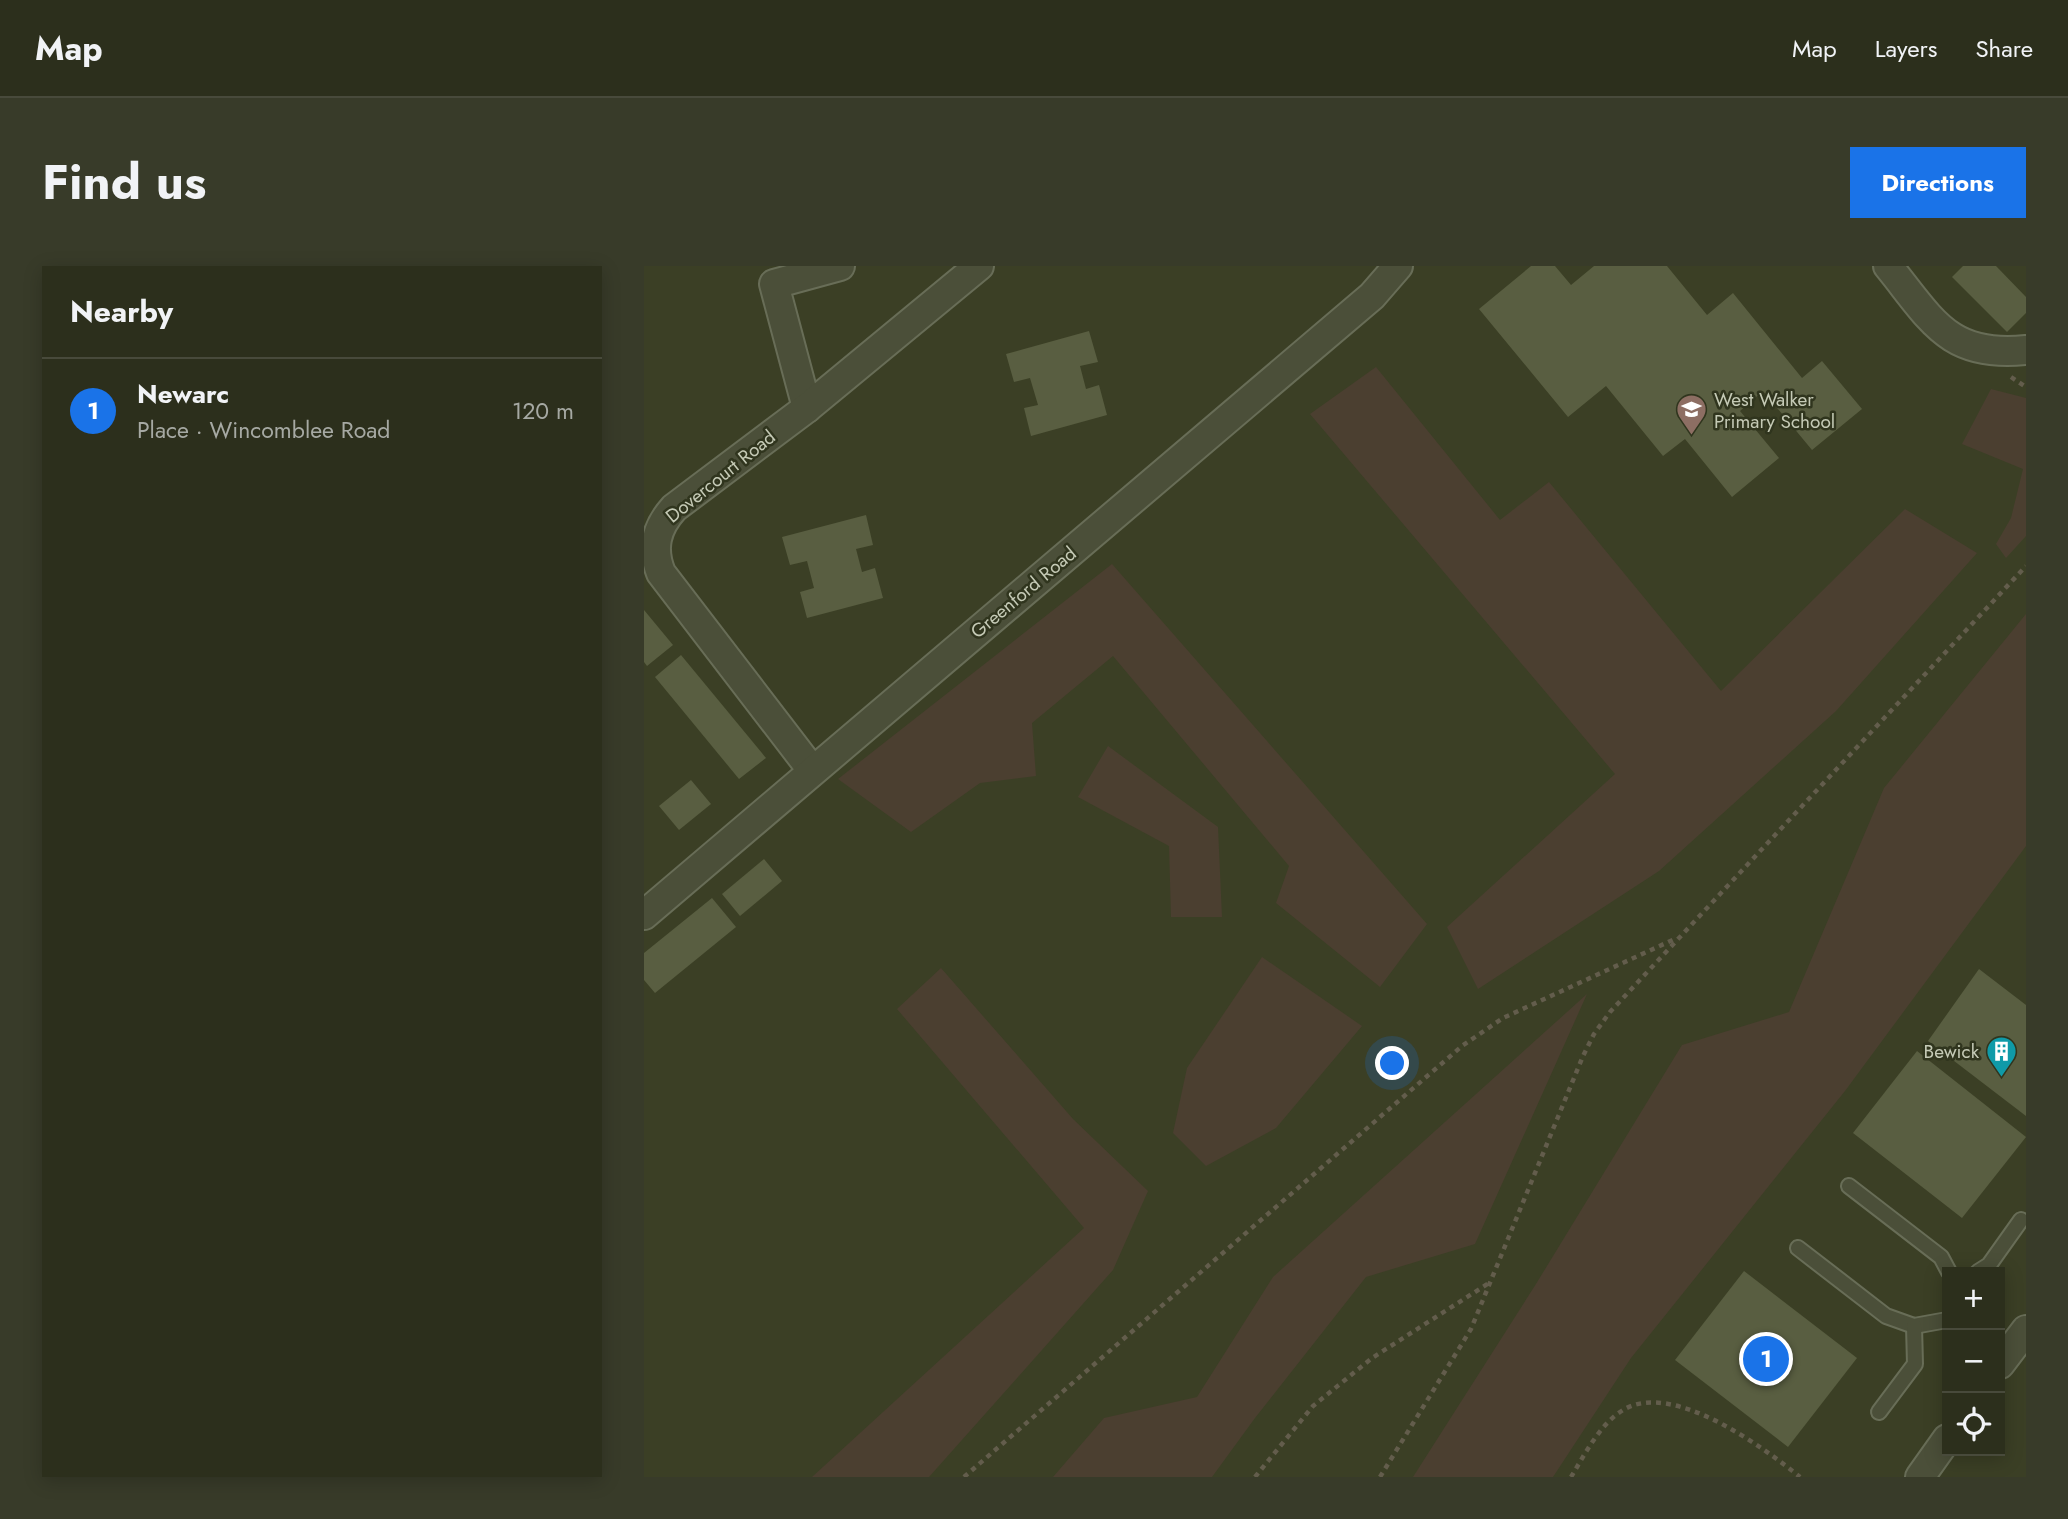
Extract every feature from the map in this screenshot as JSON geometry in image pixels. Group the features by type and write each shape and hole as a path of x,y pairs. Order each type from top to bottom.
{"street":[{"path":"807,408 774,284 840,266"},
{"name":"Dovercourt Road","path":"812,770 660,573 655,546 663,520 674,508 807,408 979,266"},
{"name":"Greenford Road","path":"644,915 1371,296 1398,266"},
{"path":"1888,266 1935,324 1951,338 1966,346 1993,351 2026,350"},
{"path":"1923,1476 1942,1447"}],"lane":[{"path":"1849,1186 1941,1257 1947,1267"},
{"path":"1986,1267 2021,1220"},
{"path":"1798,1248 1886,1316 1914,1326 1942,1321"},
{"path":"1879,1412 1915,1364 1914,1326"}],"path":[{"path":"1380,1477 1471,1329 1594,1034 1610,1012 2026,566"},
{"path":"964,1477 1462,1046 1503,1018 1681,936"},
{"path":"1255,1477 1313,1406 1371,1358 1490,1282"},
{"path":"1571,1477 1595,1438 1614,1417 1637,1404 1664,1401 1744,1435 1765,1448 1800,1477"}],"shaded area":[{"path":"1376,367 1500,520 1549,482 1721,691 1905,509 1977,553 1836,711 1659,871 1478,989 1447,927 1615,774 1310,414"},
{"path":"1991,389 2026,398 2026,536 2006,558 1996,544 2011,518 2023,469 1962,444"},
{"path":"1112,564 1427,924 1380,987 1276,903 1289,866 1113,656 1032,723 1036,776 980,783 911,832 838,779"},
{"path":"2026,614 2026,846 1845,1091 1631,1358 1553,1477 1413,1477 1536,1284 1682,1045 1789,1012 1884,788"},
{"path":"1108,746 1218,827 1222,917 1171,917 1169,846 1078,797"},
{"path":"1262,957 1362,1026 1276,1128 1206,1166 1173,1133 1187,1068"},
{"path":"941,968 1073,1119 1148,1191 1113,1270 929,1477 812,1477 1084,1228 897,1009"},
{"path":"1587,994 1475,1244 1366,1277 1212,1477 1053,1477 1104,1418 1197,1397 1273,1277"}],"building":[{"path":"1531,266 1555,266 1571,285 1594,266 1667,266 1707,315 1733,293 1802,378 1822,361 1862,409 1812,450 1763,391 1740,411 1779,458 1732,497 1685,439 1663,456 1606,386 1568,417 1479,309"},
{"path":"1963,266 1996,266 2026,297 2026,313 2007,332 1952,277"},
{"path":"1089,331 1098,362 1080,366 1086,389 1099,385 1107,415 1031,436 1024,408 1038,405 1030,378 1014,382 1006,354"},
{"path":"866,515 873,545 856,549 862,572 875,568 883,598 807,618 800,592 814,588 807,561 790,565 782,537"},
{"path":"644,610 673,645 647,666 644,662"},
{"path":"681,655 766,758 739,779 655,677"},
{"path":"691,780 711,804 679,830 659,806"},
{"path":"764,859 782,881 740,916 722,894"},
{"path":"712,898 736,927 655,993 644,980 644,953"},
{"name":"Bewick","path":"1979,969 2026,1005 2026,1116 1928,1041"},
{"path":"1917,1051 2026,1137 1962,1218 1853,1133"},
{"path":"1744,1271 1857,1358 1788,1447 1675,1360"}],"place":[{"name":"West Walker Primary School","path":"1691,437"},
{"name":"Bewick","path":"2002,1078"},
{"name":"Newarc","path":"1766,1359"}]}
